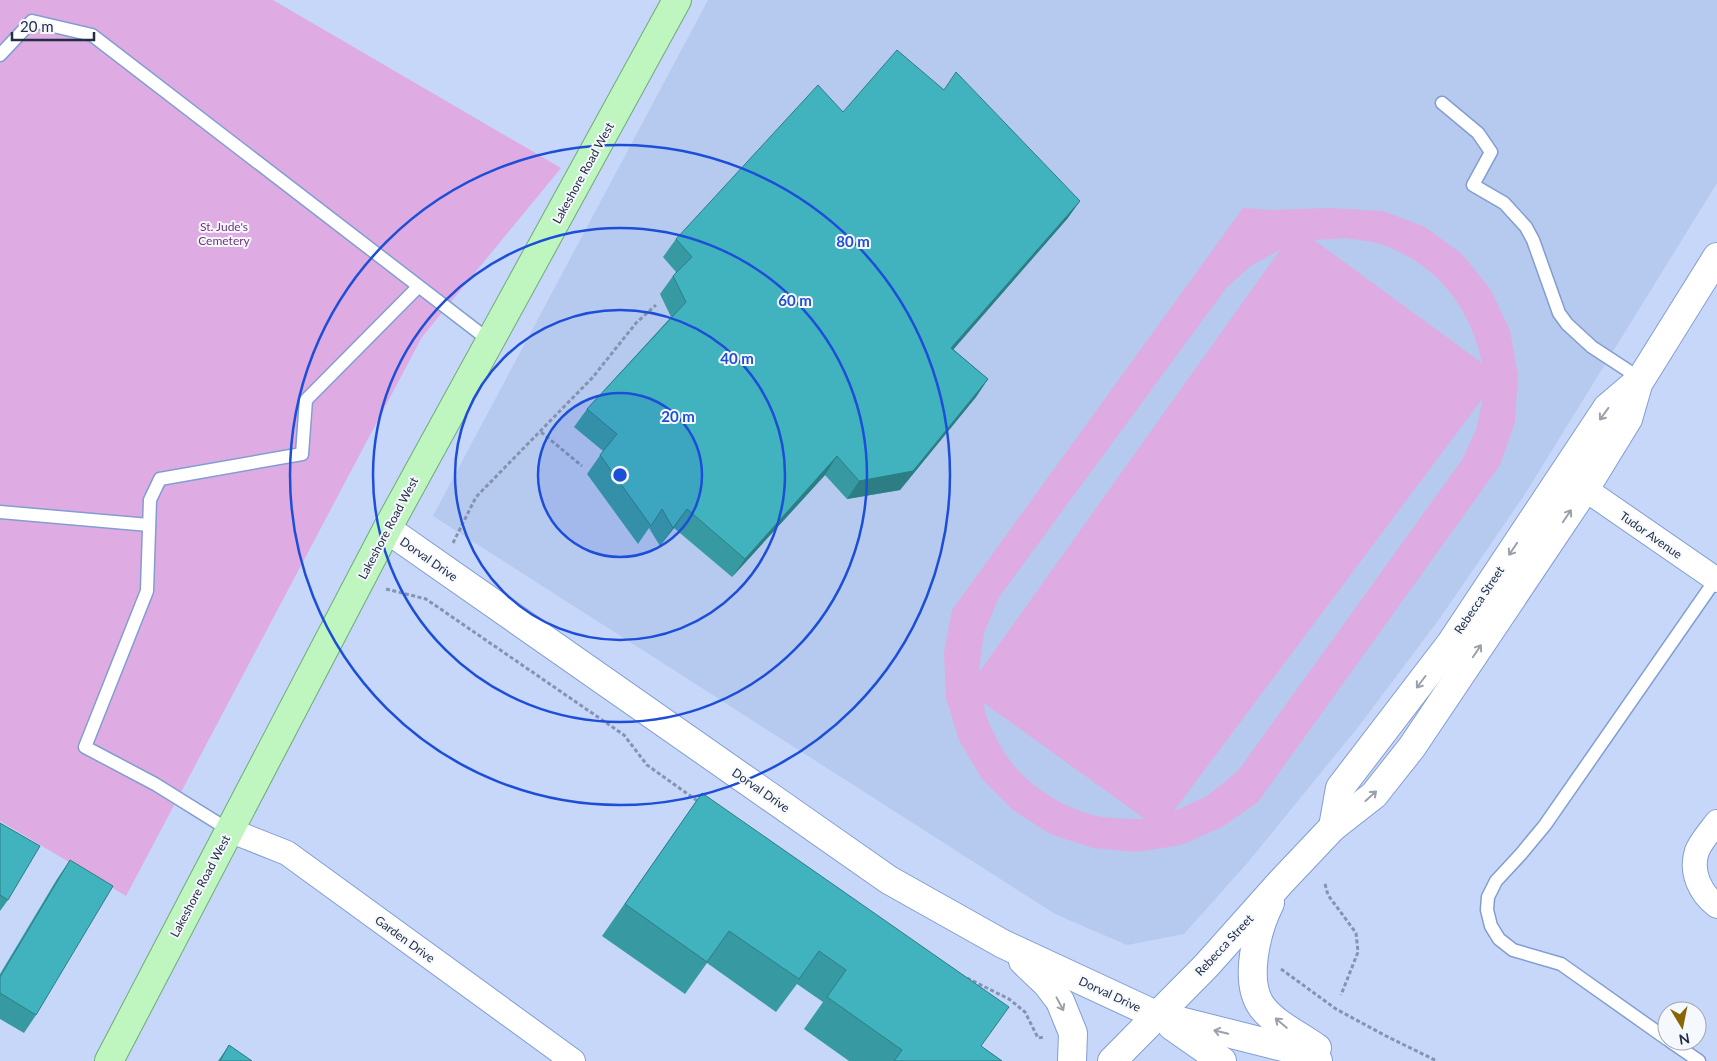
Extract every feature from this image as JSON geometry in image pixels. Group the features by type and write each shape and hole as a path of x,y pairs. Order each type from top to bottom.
{"main road":[{"name":"Lakeshore Road West","path":"108,1061 359,582 677,0"},
{"name":"Rebecca Street","path":"1112,1061 1229,942 1281,882 1333,827 1374,795 1412,748 1585,489 1628,419 1640,380 1717,257"},
{"name":"Rebecca Street","path":"1333,827 1340,788 1451,642 1607,408 1640,380"},
{"name":"Dorval Drive","path":"387,530 889,880 1003,944 1156,1015 1222,1061"},
{"path":"1281,882 1262,920 1255,950 1254,986 1262,1006 1283,1026 1335,1061"},
{"path":"1003,944 1048,984 1060,1001 1073,1032 1072,1061"},
{"name":"Dorval Drive","path":"1156,1015 1291,1050 1318,1061"}],"street":[{"name":"Tudor Avenue","path":"1585,489 1717,580"},
{"path":"1717,822 1698,850 1695,863 1699,883 1704,894 1717,906"},
{"name":"Garden Drive","path":"229,830 287,853 573,1061"}],"lane":[{"path":"0,55 32,21 92,36 490,341"},
{"path":"1442,103 1478,132 1491,152 1473,185 1504,203 1526,227 1533,240 1559,313 1567,324 1592,347 1640,380"},
{"path":"229,830 155,784 85,747 147,591 150,500 160,479 302,454 306,400 418,287"},
{"path":"0,512 149,525"},
{"path":"1657,1032 1561,964 1513,950 1499,939 1491,926 1487,910 1488,897 1496,880 1545,825 1717,580"},
{"path":"1684,1051 1699,1061"}],"path":[{"path":"441,567 476,497 593,377 636,323 656,305"},
{"path":"541,432 582,466"},
{"path":"359,582 426,599 624,735 647,765 703,806"},
{"path":"1325,884 1328,895 1356,933 1358,952 1341,995"},
{"path":"1259,998 1281,969 1336,1009 1437,1061"},
{"path":"960,975 1009,999 1025,1012 1038,1038 1046,1037"}],"shaded area":[{"path":"708,0 1717,0 1717,183 1523,497 1440,618 1359,726 1249,861 1184,934 1127,945 1055,914 433,516"}],"green space":[{"name":"St. Jude's Cemetery","path":"0,0 273,0 561,168 422,337 126,896 0,821"},
{"path":"1243,208 1271,210 1328,208 1383,211 1425,227 1462,254 1491,290 1510,331 1518,376 1515,422 1500,465 1258,802 1222,827 1181,845 1137,852 1093,848 1050,834 1013,810 982,779 959,740 946,698 944,653 952,610","holes":["1346,238 1376,243 1400,252 1418,263 1448,289 1459,305 1469,323 1482,363 1314,240","1280,250 979,671 984,633 999,597 1227,287 1252,265","1483,398 1476,430 1462,460 1238,771 1207,796 1173,812","984,703 1145,819 1111,818 1092,815 1062,803 1034,786 1022,775 1002,749"]}],"building":[{"path":"897,50 944,90 956,72 1080,201 951,348 988,379 913,471 859,481 837,456 745,559 687,509 673,528 662,509 651,526 600,455 617,434 587,409 686,302 673,276 692,257 676,239 818,85 843,112"},
{"path":"702,793 1009,1007 981,1046 1002,1061 894,1061 902,1050 827,997 846,970 819,951 799,979 729,931 707,962 625,904"},
{"path":"0,823 40,846 8,900 0,895"},
{"path":"70,860 113,886 36,1015 0,993 0,977"},
{"path":"229,1045 252,1061 220,1061"}]}
